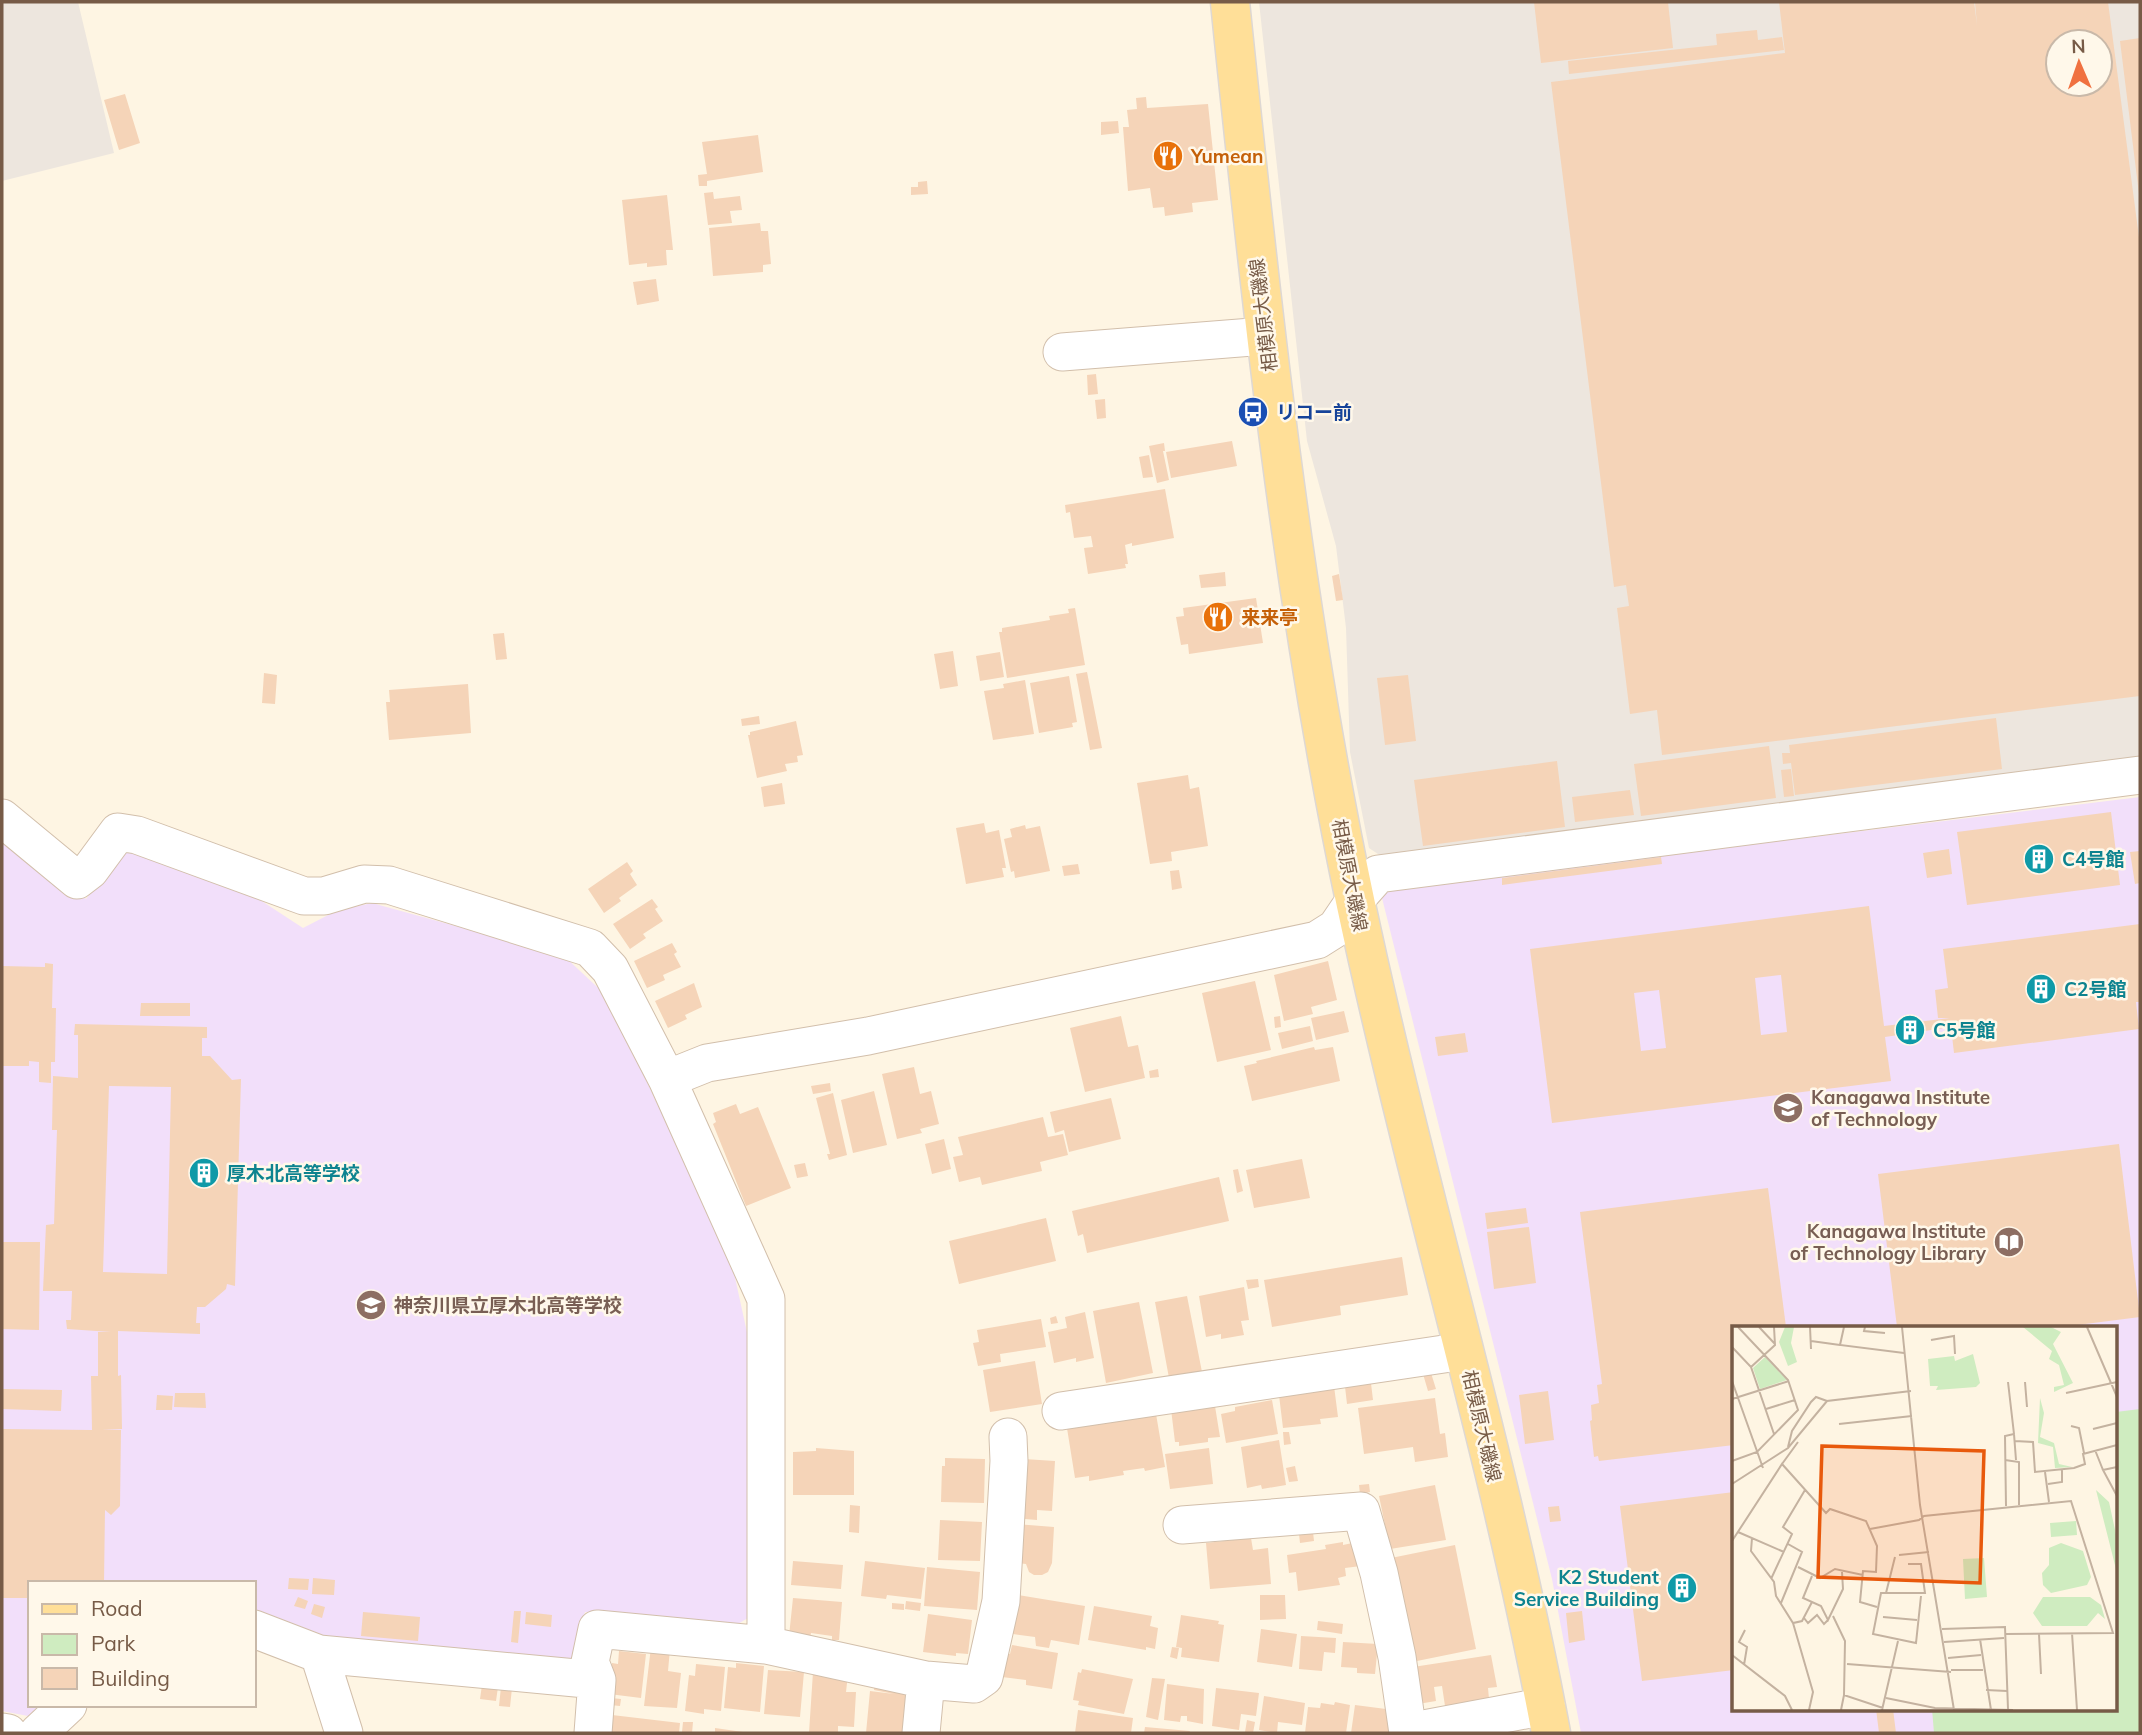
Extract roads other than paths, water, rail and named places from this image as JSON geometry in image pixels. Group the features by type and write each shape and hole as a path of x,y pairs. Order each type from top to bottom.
{"main road":[{"name":"相模原大磯線","path":"1230,2 1265,336 1299,591 1323,737 1384,1036 1464,1350 1548,1720"}],"street":[{"path":"1062,352 1265,336"},
{"path":"667,1079 707,1063 868,1036 1317,940 1336,928 1355,900 1378,874 2140,775"},
{"path":"2,818 77,880 90,870 118,832 137,835 304,896 324,895 364,884 389,885 590,948 610,970 667,1079 766,1299 766,1645"},
{"path":"1061,1411 1464,1350"},
{"path":"593,1733 597,1679 590,1662 597,1629 766,1645 926,1680 974,1684 984,1677 1001,1601 1008,1437"},
{"path":"1182,1525 1361,1511 1379,1573 1397,1657 1408,1733 1548,1720"},
{"path":"256,1630 319,1654 597,1679"},
{"path":"319,1654 344,1733"},
{"path":"921,1733 926,1680"},
{"path":"38,1733 66,1707"},
{"path":"2,1732 8,1733"}],"place":[{"name":"Yumean","path":"1168,156"},
{"name":"リコー前","path":"1253,412"},
{"name":"来来亭","path":"1218,617"},
{"name":"C4号館","path":"2039,859"},
{"name":"C2号館","path":"2041,989"},
{"name":"C5号館","path":"1910,1030"},
{"name":"Kanagawa Institute of Technology","path":"1788,1108"},
{"name":"厚木北高等学校","path":"204,1173"},
{"name":"Kanagawa Institute of Technology Library","path":"2009,1242"},
{"name":"神奈川県立厚木北高等学校","path":"371,1305"},
{"name":"K2 Student Service Building","path":"1682,1588"}]}
